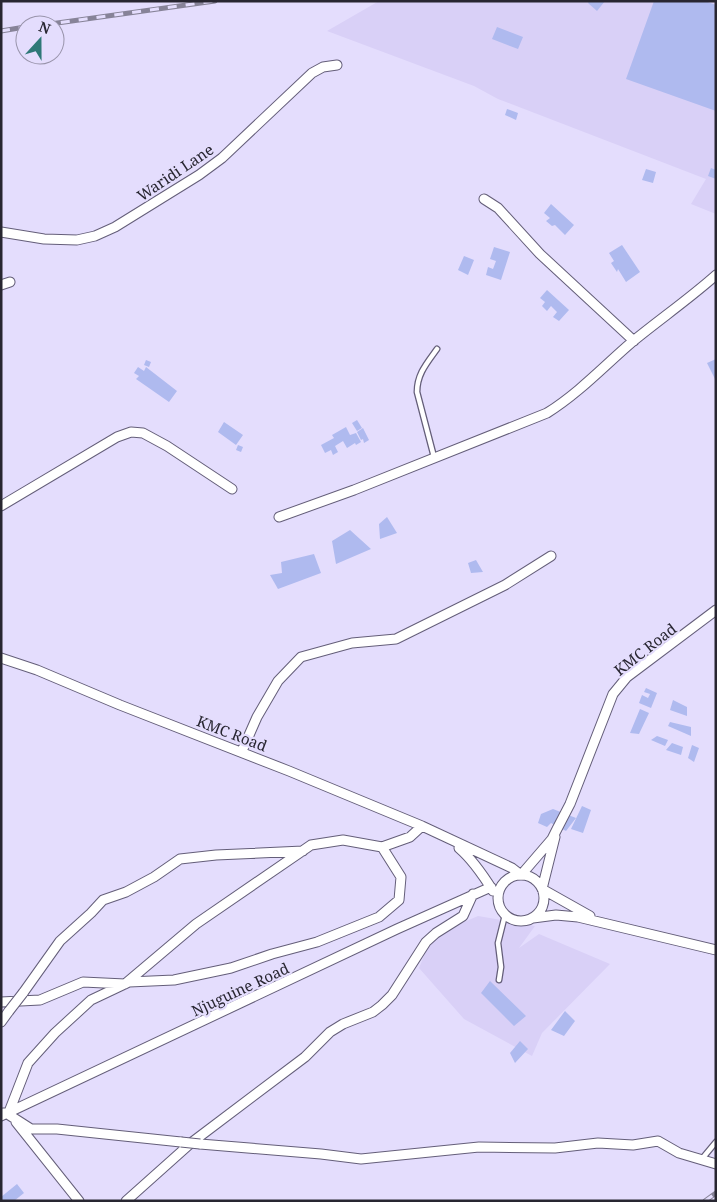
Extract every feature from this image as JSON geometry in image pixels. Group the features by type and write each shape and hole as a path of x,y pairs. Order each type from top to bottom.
{"street":[{"name":"Waridi Lane","path":"1,232 44,239 77,240 95,236 114,227 136,215 222,158 312,73 323,67 337,65"},
{"path":"484,199 498,208 546,260 634,341"},
{"path":"279,517 354,490 547,413 592,380 634,341 716,275"},
{"path":"1,286 10,282"},
{"path":"1,506 117,437 131,432 143,433 167,446 232,489"},
{"path":"242,751 257,717 278,680 301,657 352,643 396,639 505,585 551,556"},
{"name":"KMC Road","path":"1,658 37,670 120,705 242,751 422,826 512,868 521,875 552,839 557,830 570,804 604,715 619,685 716,610"},
{"path":"1,1002 40,1000 83,982 124,984 196,924 311,845 343,840 382,847 410,837 422,826"},
{"name":"KMC Road","path":"542,889 557,830"},
{"name":"KMC Road","path":"450,840 468,856 491,887 498,903"},
{"path":"6,1114 28,1063 91,1000 130,982 174,980 231,968 272,954 317,942 379,917 399,900 401,877 382,847"},
{"path":"1,1022 60,941 103,900 133,889 180,859 216,855 303,851"},
{"path":"603,922 564,903 542,889 535,880 521,875 513,876 506,880 498,893 498,903 504,915 511,919 519,921 556,915 578,917 716,950"},
{"name":"Njuguine Road","path":"6,1114 491,887"},
{"path":"533,918 542,907 544,900 542,889"},
{"path":"126,1201 191,1143 305,1057 330,1032 343,1024 373,1012 382,1005 392,995 426,942 436,933 463,916 473,894"},
{"path":"6,1114 31,1129 57,1128 200,1144 320,1154 361,1160 479,1147 554,1148 598,1143 633,1145 658,1142 679,1153 716,1164"},
{"path":"6,1114 79,1201"}],"lane":[{"path":"434,457 417,392 417,382 420,372 437,349"},
{"path":"498,980 501,967 498,943 504,915"},
{"path":"701,1160 716,1142"}],"shaded area":[{"path":"379,1 716,1 716,214 691,204 706,179 498,99 474,86 327,31"},
{"path":"478,916 535,926 519,948 539,934 610,964 542,1033 532,1056 464,1019 419,968 432,936"}],"building":[{"path":"589,1 605,1 597,11 588,3"},
{"path":"654,1 705,1 716,5 716,111 626,79"},
{"path":"497,27 523,37 518,49 492,39"},
{"path":"507,109 518,113 516,120 505,115"},
{"path":"711,168 716,170 716,179 708,176"},
{"path":"646,169 656,172 653,183 642,180"},
{"path":"551,204 574,225 565,235 555,225 552,226 546,221 550,218 544,213"},
{"path":"622,245 640,272 626,282 618,269 617,272 611,263 614,261 609,253"},
{"path":"494,247 510,252 501,280 486,275 488,267 493,269 496,261 490,259"},
{"path":"464,256 474,260 468,275 458,270"},
{"path":"547,290 569,310 559,321 553,317 557,312 551,306 547,311 542,306 545,302 540,298"},
{"path":"716,359 716,381 707,363"},
{"path":"146,360 151,362 149,367 144,365"},
{"path":"138,367 144,371 146,367 177,391 169,402 136,379 139,376 134,373"},
{"path":"357,420 362,428 357,431 352,423"},
{"path":"224,422 243,435 236,445 218,432"},
{"path":"346,427 350,435 356,433 361,442 347,448 343,441 335,446 338,452 333,455 331,450 325,453 321,445 334,438 332,435"},
{"path":"363,428 369,440 364,443 357,432"},
{"path":"238,445 243,447 241,452 236,450"},
{"path":"387,517 397,533 380,539 379,524"},
{"path":"350,530 371,549 336,564 332,541"},
{"path":"314,554 321,573 278,589 270,575 282,573 281,562"},
{"path":"476,560 483,572 471,573 468,563"},
{"path":"646,688 657,693 651,708 639,703 642,695 648,698 650,694 644,692"},
{"path":"673,700 687,707 687,716 670,710"},
{"path":"640,709 649,713 639,734 630,733"},
{"path":"670,722 691,727 691,736 668,726"},
{"path":"657,736 668,740 665,746 651,740"},
{"path":"672,743 683,747 681,755 666,750"},
{"path":"692,745 699,748 694,762 688,758"},
{"path":"582,806 591,810 583,833 571,829"},
{"path":"553,809 576,818 566,831 551,823 547,827 538,823 541,814"},
{"path":"490,981 526,1016 514,1026 481,993"},
{"path":"565,1011 575,1021 564,1036 551,1030"},
{"path":"520,1041 528,1049 515,1063 510,1053"},
{"path":"17,1184 24,1193 14,1201 2,1201 1,1197"}],"railway":[{"path":"65,22 215,1"},
{"path":"1,31 15,29"},
{"path":"705,1201 716,1193"}]}
